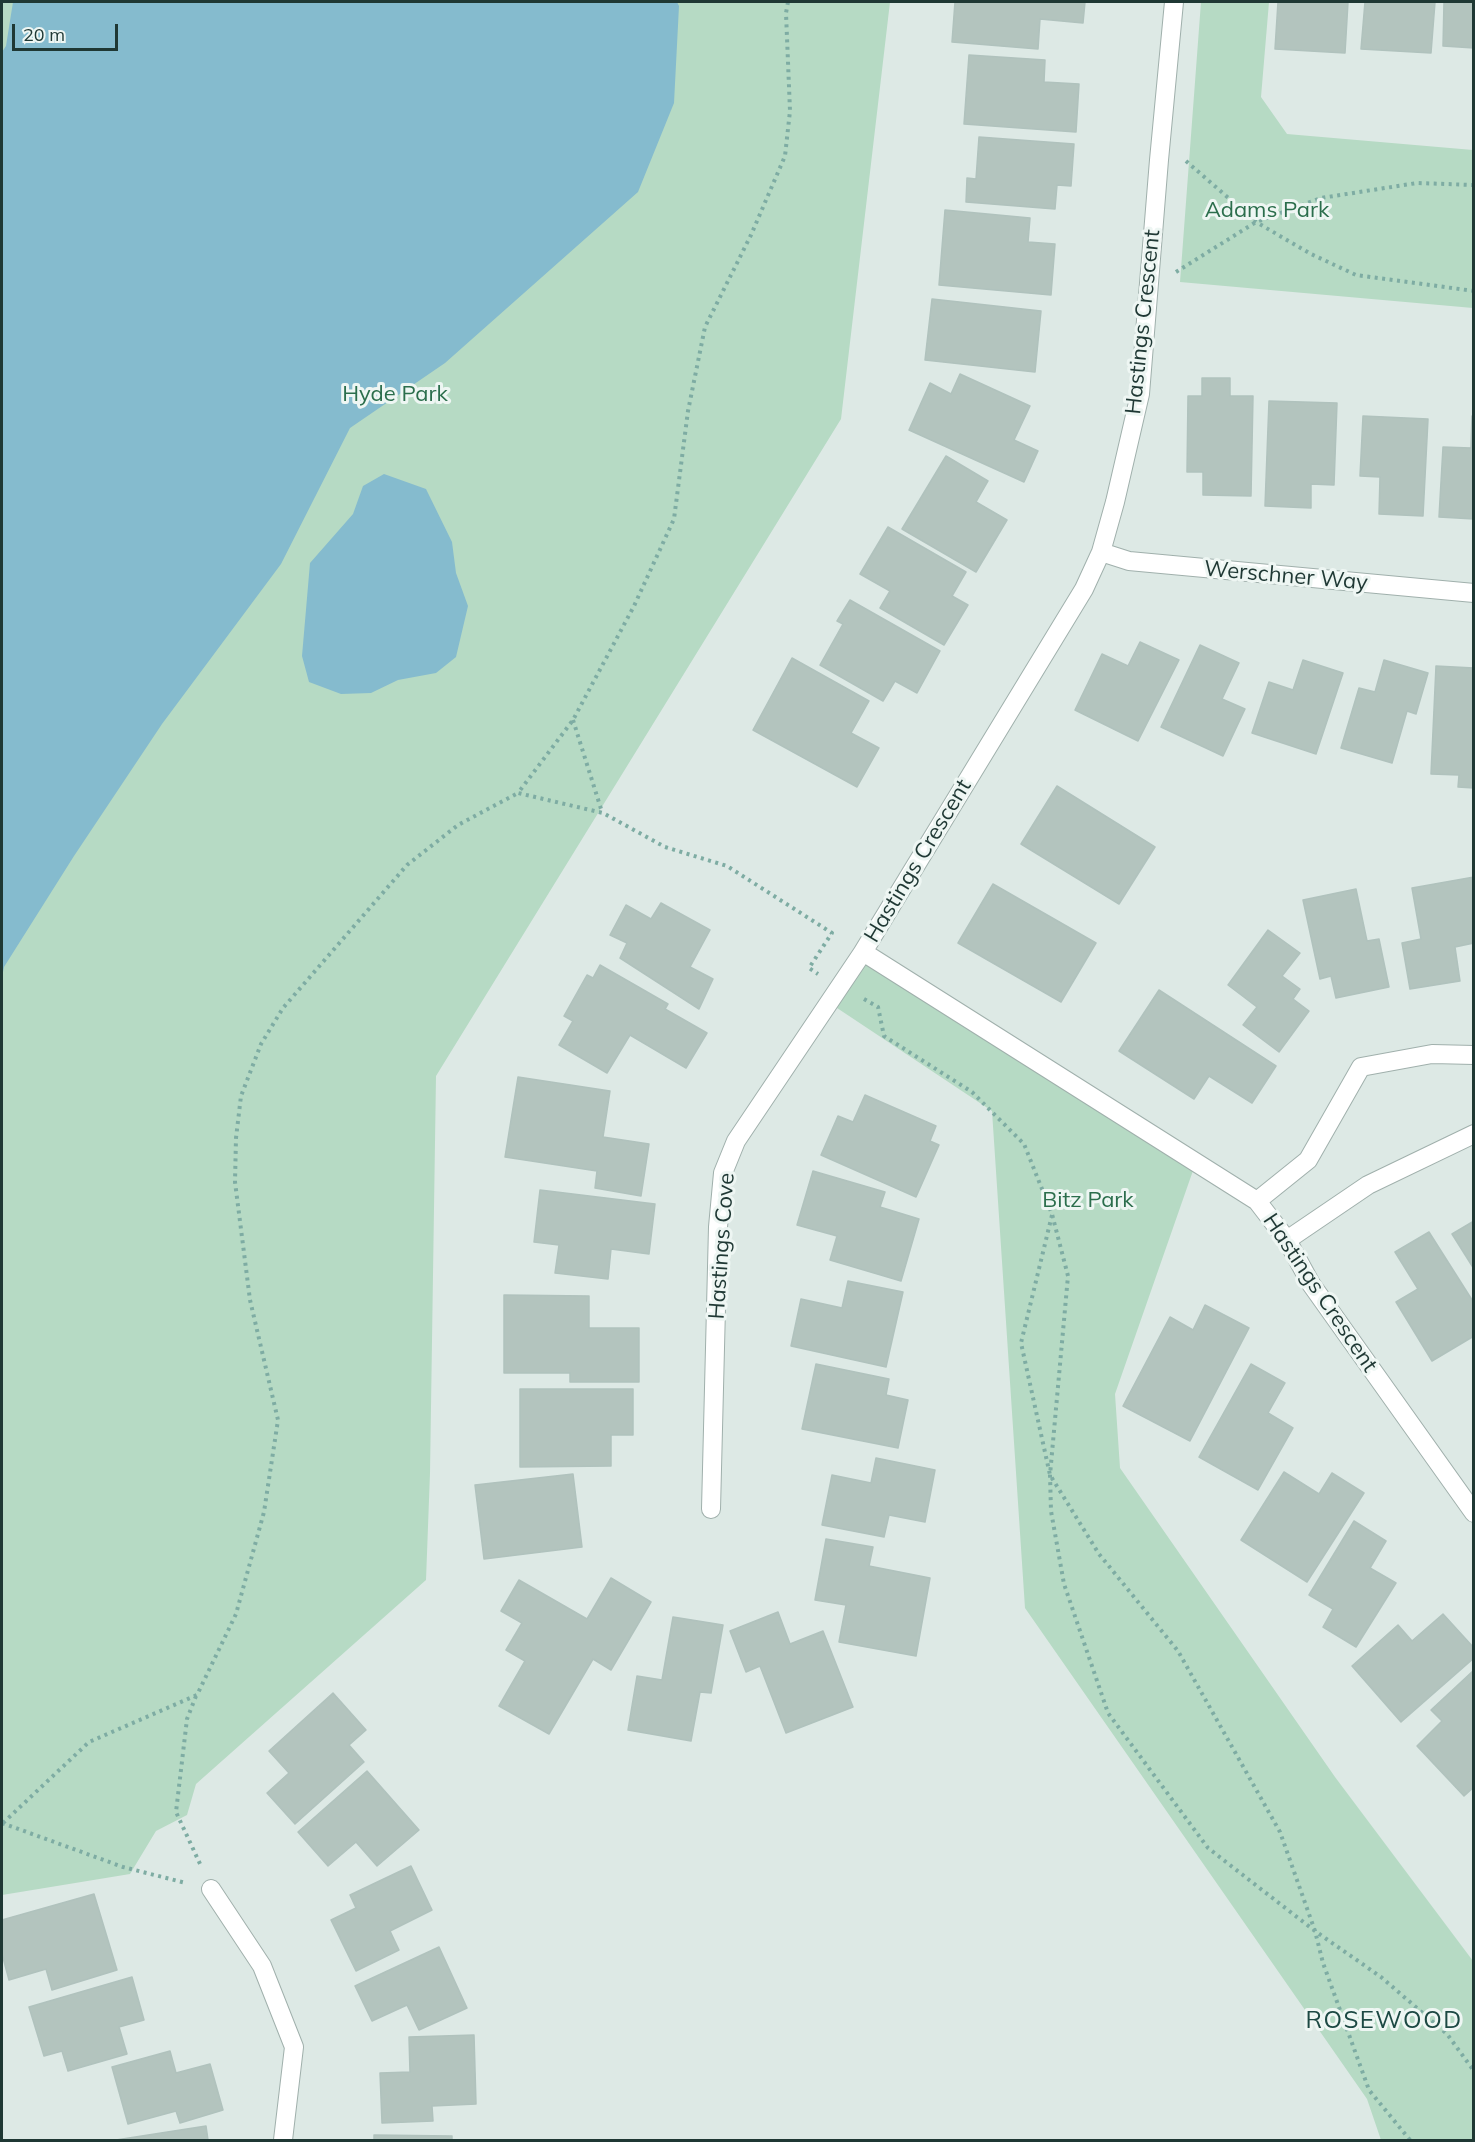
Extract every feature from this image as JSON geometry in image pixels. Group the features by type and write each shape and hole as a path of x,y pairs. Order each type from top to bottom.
{"street":[{"name":"Hastings Crescent","path":"1174,2 1158,160 1140,394 1101,552 1084,589 863,952 1257,1201 1287,1240 1311,1284 1473,1513"},
{"name":"Werschner Way","path":"1101,552 1129,561 1473,593"},
{"name":"Hastings Cove","path":"711,1509 718,1227 723,1173 736,1141 863,952"},
{"path":"1257,1201 1308,1160 1361,1067 1432,1054 1473,1055"},
{"path":"1287,1240 1368,1185 1473,1134"},
{"path":"211,1889 262,1966 294,2047 283,2140"}],"path":[{"path":"211,1889 176,1812 187,1719 236,1614 264,1512 278,1420 250,1300 235,1182 236,1138 241,1096 261,1044 283,1008 407,865 458,825 518,793 573,720 634,606 674,519 688,411 705,327 751,235 785,156 790,111 786,13 788,2"},
{"path":"1188,161 1256,222 1311,254 1356,275 1473,291"},
{"path":"1177,272 1256,222 1321,198 1417,183 1473,185"},
{"path":"573,720 603,813"},
{"path":"518,793 603,813 665,847 728,866 832,933 809,968 878,1007 884,1036 972,1092 1024,1144 1052,1214 1068,1276 1050,1475 1051,1511 1064,1584 1108,1713 1208,1848 1315,1931 1382,1977 1447,2034 1473,2071"},
{"path":"1052,1214 1021,1343 1050,1475 1099,1554 1178,1651 1280,1832 1315,1931 1323,1963 1370,2090 1410,2140"},
{"path":"197,1695 89,1742 2,1823 123,1867 211,1889"}],"green space":[{"name":"Hyde Park","path":"2,2 890,2 841,419 436,1076 430,1473 426,1580 196,1784 187,1815 156,1831 130,1874 2,1895"},
{"name":"Adams Park","path":"1201,2 1269,2 1261,97 1287,134 1473,150 1473,308 1180,282"},
{"name":"Bitz Park","path":"863,952 1196,1162 1115,1394 1120,1468 1335,1777 1473,1961 1473,2140 1381,2140 1367,2099 1025,1608 992,1111 828,1002"}],"water":[{"path":"13,2 677,2 679,6 674,103 638,192 445,363 350,428 281,564 162,724 74,856 4,967 2,977 2,52 6,46"},
{"path":"384,474 426,489 452,542 456,573 468,606 456,657 436,673 398,680 371,693 341,694 309,682 302,656 310,563 353,514 363,486"}],"building":[{"path":"955,2 1085,2 1083,23 1040,19 1038,49 952,42"},
{"path":"1278,2 1348,2 1345,53 1275,49"},
{"path":"1365,2 1435,2 1431,53 1361,49"},
{"path":"1444,2 1474,2 1474,48 1443,46"},
{"path":"969,55 1045,60 1044,82 1079,84 1076,132 964,124"},
{"path":"979,137 1074,144 1071,186 1057,185 1055,209 966,202 967,178 976,179"},
{"path":"945,210 1030,218 1028,242 1055,244 1051,295 939,285"},
{"path":"932,299 1041,311 1035,372 925,360"},
{"path":"960,374 1030,406 1014,440 1038,451 1024,482 909,430 930,383 951,394"},
{"path":"1202,378 1230,378 1230,396 1253,396 1251,496 1203,495 1203,472 1187,472 1188,396 1202,396"},
{"path":"1269,401 1337,403 1334,485 1311,484 1311,508 1265,506"},
{"path":"1363,416 1428,419 1423,516 1379,514 1380,477 1360,476"},
{"path":"1472,416 1474,519 1439,517 1443,447 1471,448"},
{"path":"946,456 988,481 976,502 1007,520 976,572 902,529"},
{"path":"888,527 966,572 952,596 968,605 944,645 880,608 890,591 860,574"},
{"path":"850,600 940,651 917,693 895,681 883,701 820,665 843,624 837,621"},
{"path":"1140,642 1179,660 1138,741 1075,710 1102,654 1128,666"},
{"path":"1200,645 1239,663 1222,699 1245,709 1223,756 1161,727"},
{"path":"792,658 869,701 851,733 879,748 857,787 753,730"},
{"path":"1303,660 1343,673 1316,754 1252,733 1269,682 1293,690"},
{"path":"1384,660 1428,673 1416,714 1407,711 1392,763 1341,748 1359,688 1375,692"},
{"path":"1436,666 1474,668 1474,788 1458,787 1459,775 1431,774"},
{"path":"1057,786 1155,847 1119,904 1021,844"},
{"path":"1474,877 1474,943 1455,947 1460,981 1410,989 1402,943 1421,939 1412,888"},
{"path":"993,884 1096,943 1061,1002 958,943"},
{"path":"1356,889 1367,941 1379,939 1389,987 1336,998 1331,976 1320,979 1303,900"},
{"path":"661,903 710,930 690,967 713,979 699,1009 620,958 627,943 610,935 626,905 651,919"},
{"path":"1268,930 1300,953 1282,976 1300,989 1293,999 1309,1011 1279,1052 1243,1025 1257,1007 1228,985"},
{"path":"600,965 668,1004 665,1009 707,1033 686,1068 630,1035 607,1073 559,1045 573,1021 564,1016 587,975 593,978"},
{"path":"1159,990 1276,1066 1252,1103 1209,1076 1194,1099 1119,1051"},
{"path":"518,1077 610,1091 603,1137 649,1144 641,1196 595,1188 597,1171 505,1157"},
{"path":"865,1095 936,1126 930,1141 939,1145 916,1197 821,1155 838,1116 853,1122"},
{"path":"813,1171 885,1192 880,1207 919,1219 901,1281 830,1260 837,1236 797,1225"},
{"path":"540,1190 655,1204 649,1254 611,1249 608,1279 555,1273 559,1245 534,1242"},
{"path":"1474,1221 1474,1269 1452,1234"},
{"path":"1429,1232 1474,1303 1474,1336 1432,1361 1396,1302 1418,1289 1395,1252"},
{"path":"848,1281 903,1292 886,1367 791,1346 801,1299 842,1308"},
{"path":"504,1295 589,1296 589,1328 639,1328 639,1382 570,1382 570,1373 504,1373"},
{"path":"1205,1305 1249,1328 1190,1441 1123,1406 1170,1317 1193,1330"},
{"path":"816,1364 889,1379 886,1395 908,1400 898,1448 802,1429"},
{"path":"1251,1364 1285,1383 1268,1413 1293,1428 1258,1490 1199,1457"},
{"path":"520,1389 633,1389 633,1435 611,1435 611,1466 520,1467"},
{"path":"876,1458 935,1470 925,1522 889,1515 884,1537 822,1525 832,1475 871,1483"},
{"path":"1284,1472 1319,1494 1332,1473 1364,1493 1307,1582 1241,1540"},
{"path":"573,1474 582,1547 484,1559 475,1485"},
{"path":"1354,1521 1386,1541 1370,1568 1396,1583 1356,1647 1323,1627 1333,1609 1309,1595"},
{"path":"826,1539 873,1547 869,1566 930,1578 916,1656 839,1642 846,1605 815,1600"},
{"path":"611,1578 651,1602 611,1670 593,1659 549,1734 499,1706 525,1661 506,1650 522,1623 501,1611 519,1580 587,1619"},
{"path":"778,1612 790,1644 823,1631 853,1707 786,1733 760,1666 746,1672 730,1631"},
{"path":"1443,1614 1474,1648 1474,1658 1401,1722 1352,1666 1398,1625 1412,1641"},
{"path":"673,1617 723,1625 711,1693 700,1692 691,1741 628,1730 637,1676 662,1680"},
{"path":"1474,1670 1474,1787 1464,1796 1417,1746 1442,1721 1431,1710"},
{"path":"333,1693 366,1730 349,1745 364,1762 295,1824 267,1793 289,1773 269,1751"},
{"path":"367,1771 419,1830 377,1866 356,1842 328,1866 298,1832"},
{"path":"411,1866 432,1910 390,1931 399,1950 356,1971 331,1920 356,1908 350,1895"},
{"path":"94,1894 117,1970 52,1990 46,1969 9,1980 2,1954 2,1920"},
{"path":"439,1947 467,2008 419,2030 407,2005 372,2021 355,1986"},
{"path":"132,1977 144,2020 119,2027 127,2054 68,2071 62,2051 44,2056 29,2007"},
{"path":"474,2035 476,2104 432,2106 433,2121 382,2123 380,2073 410,2072 409,2037"},
{"path":"170,2051 176,2073 210,2064 223,2110 180,2123 176,2111 128,2124 112,2067"},
{"path":"206,2126 208,2140 116,2140"},
{"path":"374,2135 452,2136 452,2140 374,2140"}],"district":[{"name":"ROSEWOOD","path":"1384,2021"}]}
